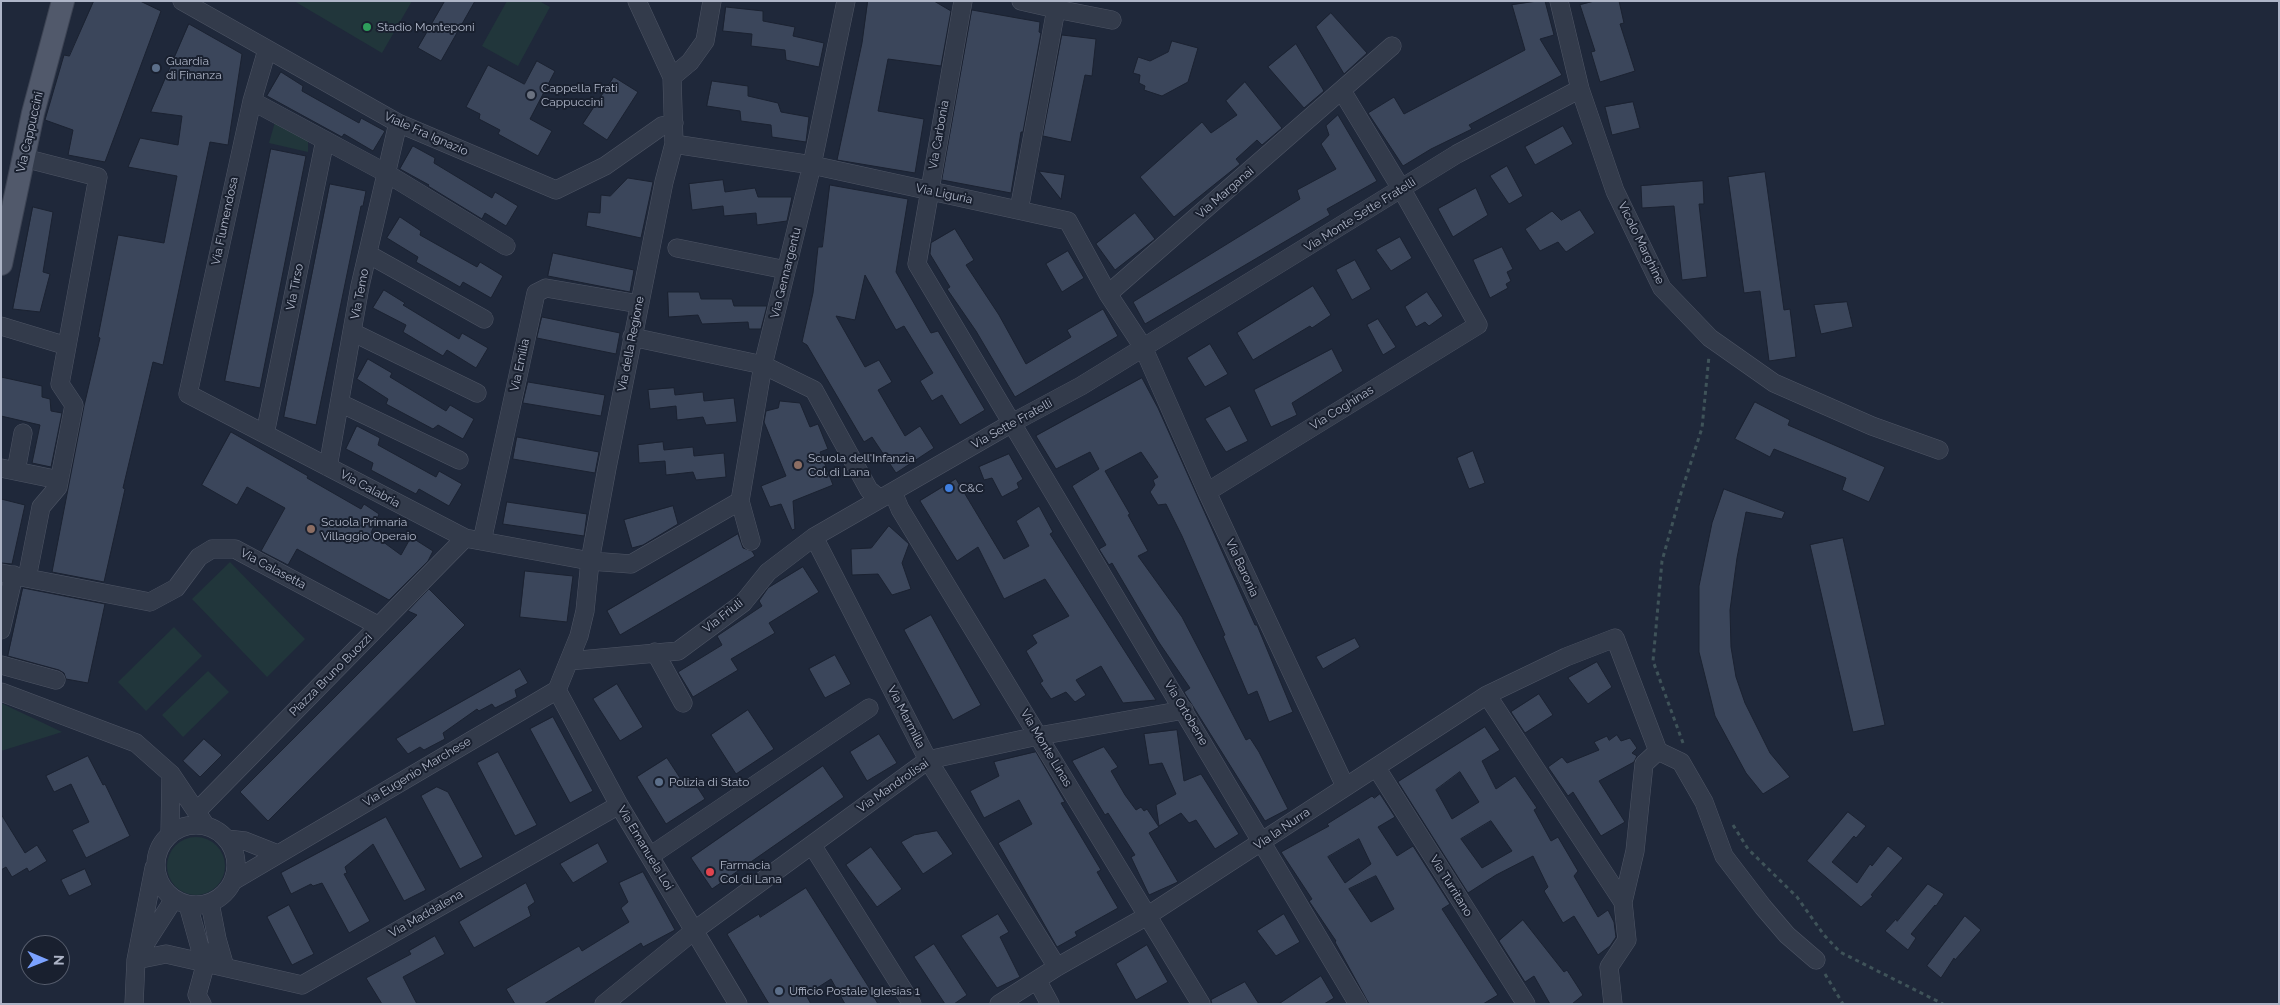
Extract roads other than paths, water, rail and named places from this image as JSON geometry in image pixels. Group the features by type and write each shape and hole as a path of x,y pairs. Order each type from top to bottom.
{"main road":[{"name":"Via Cappuccini","path":"1,264 33,112 63,1"}],"street":[{"name":"Viale Fra Ignazio","path":"182,1 398,123 556,190 606,166 662,126 674,123"},
{"name":"Via della Regione","path":"557,690 579,636 585,611 590,561 632,337 674,144 672,77 637,1"},
{"path":"672,77 690,62 705,41 712,1"},
{"name":"Via Gennargentu","path":"740,502 763,365 812,165 846,1"},
{"name":"Via Carbonia","path":"963,1 917,264 1012,423"},
{"path":"1021,1 1112,20"},
{"name":"Vicolo Marghine","path":"1559,1 1580,89 1615,191 1662,288 1710,338 1774,383 1872,426 1939,450"},
{"path":"1019,210 1056,8"},
{"name":"Via Marganai","path":"1108,294 1392,46"},
{"name":"Via Flumendosa","path":"188,394 252,101 267,50"},
{"name":"Via Monte Sette Fratelli","path":"1143,347 1402,190 1457,154 1580,89"},
{"path":"1342,91 1402,190"},
{"path":"252,101 386,173 506,246"},
{"name":"Via Temo","path":"328,467 352,332 398,123"},
{"name":"Via Tirso","path":"265,434 325,140"},
{"name":"Via Liguria","path":"674,144 812,165 1068,221 1108,294 1143,347"},
{"path":"1,630 14,575 41,507 58,486 74,405 60,384 98,177 24,158"},
{"name":"Via Coghinas","path":"1207,492 1478,325 1402,190"},
{"path":"677,248 786,270"},
{"path":"368,254 484,319"},
{"name":"Via Emilia","path":"474,540 536,293 546,288 639,304"},
{"path":"1,326 67,346"},
{"path":"352,332 477,394"},
{"path":"632,337 763,365 814,390 869,490 886,495"},
{"name":"Via Sette Fratelli","path":"886,495 1081,386 1143,347"},
{"name":"Via Baronia","path":"1143,347 1207,492 1345,786"},
{"name":"Via Calabria","path":"188,394 474,540 590,561 631,564 740,502"},
{"path":"340,403 459,460"},
{"name":"Via Ortobene","path":"1012,423 1358,1004"},
{"path":"23,433 8,470 59,480"},
{"name":"Via Friuli","path":"569,660 678,651 743,603 768,572 814,537 886,495"},
{"name":"Via Monte Linas","path":"886,495 900,509 1040,736 1201,1004"},
{"path":"740,502 751,541"},
{"name":"Via Marmilla","path":"814,537 928,760 1057,968"},
{"name":"Piazza Bruno Buozzi","path":"201,818 379,626 474,540"},
{"name":"Via Calasetta","path":"14,575 150,602 176,588 199,557 212,549 235,549 379,626"},
{"name":"Via la Nurra","path":"999,1004 1147,916 1262,843 1345,786 1487,694 1566,657 1615,638 1658,751"},
{"path":"655,652 683,703"},
{"path":"1,665 56,680"},
{"name":"Via Emanuela Loi","path":"557,690 619,804 738,1004"},
{"name":"Via Eugenio Marchese","path":"233,881 557,690"},
{"path":"1,692 136,743 171,774 201,818 227,839 236,859 236,870 233,881 220,898 210,903 199,905 181,902 160,882 156,860"},
{"path":"1487,694 1623,902"},
{"path":"650,856 869,708"},
{"name":"Via Mandrolisai","path":"604,1004 695,930 928,760 1040,736 1184,710"},
{"path":"1613,1004 1609,967 1627,940 1623,902 1635,851 1644,764 1658,751 1681,762 1704,802 1724,856 1781,928 1816,960"},
{"name":"Via Turritano","path":"1376,767 1526,1004"},
{"path":"170,834 171,774"},
{"name":"Via Maddalena","path":"136,960 166,954 302,985 619,804"},
{"path":"134,1004 136,960 156,860 163,841 170,834 181,827 193,824 201,818"},
{"path":"227,839 245,840 278,854"},
{"path":"812,845 912,1004"},
{"path":"136,960 181,902"},
{"name":"Via Maddalena","path":"181,902 200,948 225,967"},
{"path":"210,903 217,940 225,967"},
{"path":"202,1004 197,995 206,962"},
{"path":"1037,980 1050,1004"}],"place":[{"name":"Stadio Monteponi","path":"367,27"},
{"name":"Guardia di Finanza","path":"156,68"},
{"name":"Cappella Frati Cappuccini","path":"531,95"},
{"name":"Scuola dell'Infanzia Col di Lana","path":"798,465"},
{"name":"C&C","path":"949,488"},
{"name":"Scuola Primaria Villaggio Operaio","path":"311,529"},
{"name":"Polizia di Stato","path":"659,782"},
{"name":"Farmacia Col di Lana","path":"710,872"},
{"name":"Ufficio Postale Iglesias 1","path":"779,991"}]}
